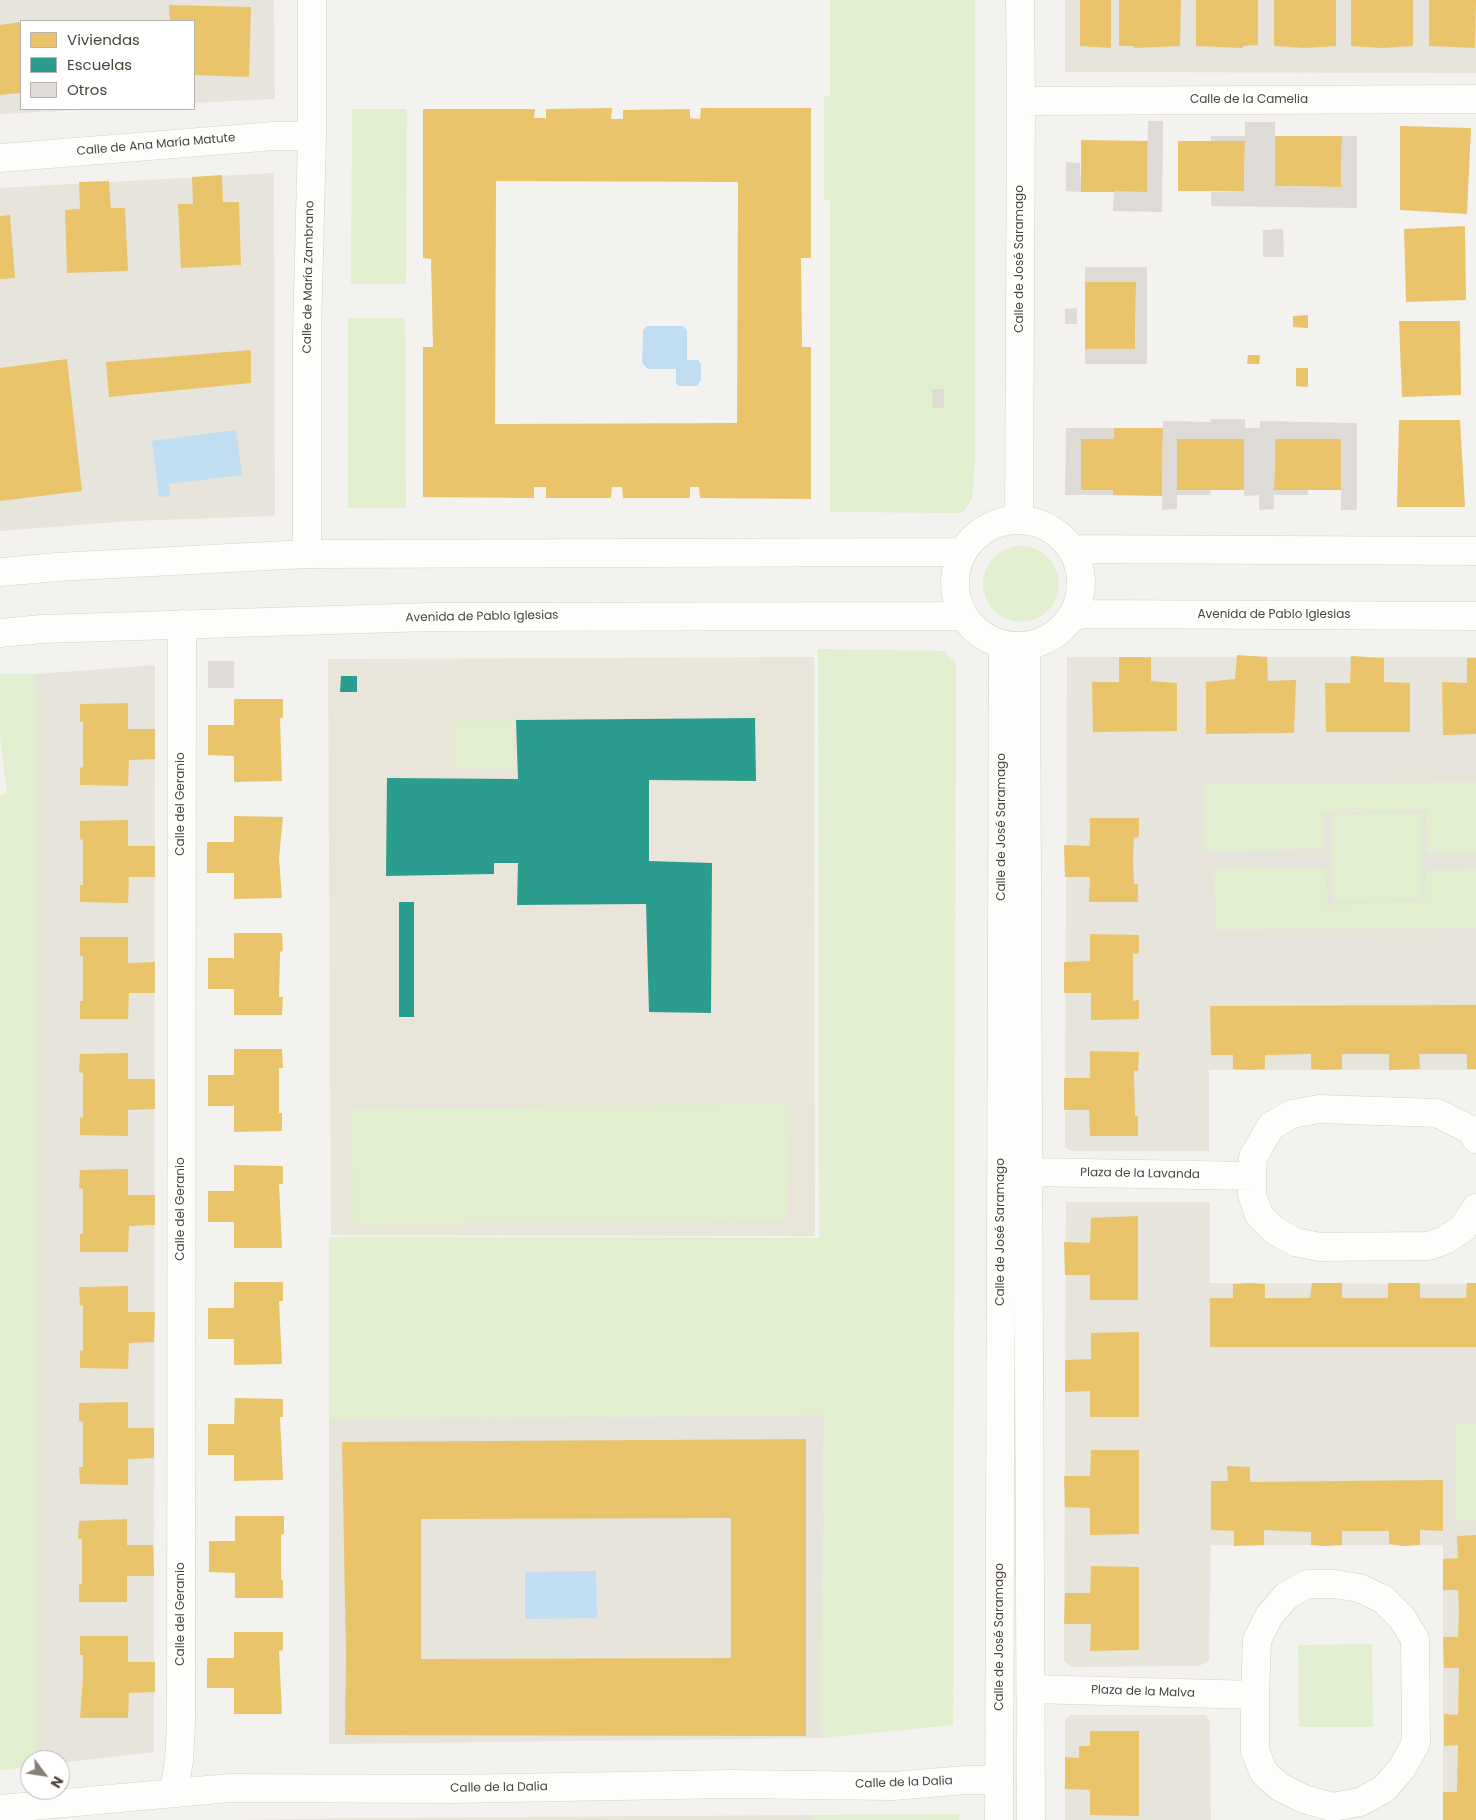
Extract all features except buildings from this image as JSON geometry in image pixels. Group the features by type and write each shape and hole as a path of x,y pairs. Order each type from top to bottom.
{"street":[{"name":"Calle de María Zambrano","path":"307,554 307,333 312,136 312,0"},
{"name":"Calle de José Saramago","path":"1019,519 1022,101 1020,0"},
{"name":"Calle de la Camelia","path":"1022,101 1476,99"},
{"name":"Calle de Ana María Matute","path":"0,158 274,136 312,136"},
{"path":"1019,519 1040,522 1059,533 1073,549 1081,570 1082,592 1073,618 1061,630 1043,642 1015,646 986,638 974,630 964,616 955,590 956,570 962,552 972,538 986,528 1002,521 1019,519"},
{"path":"1073,549 1476,551"},
{"path":"0,572 57,567 307,554 962,552"},
{"name":"Avenida de Pablo Iglesias","path":"1073,618 1084,614 1476,616"},
{"name":"Avenida de Pablo Iglesias","path":"0,633 42,629 430,617 964,616"},
{"name":"Calle del Geranio","path":"174,1793 179,1760 181,1724 182,624"},
{"name":"Calle de José Saramago","path":"1015,646 1028,1172 1031,1820"},
{"name":"Calle de José Saramago","path":"999,1820 1015,646"},
{"path":"1476,1139 1472,1130 1436,1113 1319,1109 1292,1114 1271,1126 1253,1157 1252,1176 1252,1195 1259,1215 1274,1230 1295,1242 1320,1248 1428,1246 1445,1240 1463,1228 1476,1208"},
{"name":"Plaza de la Lavanda","path":"1028,1172 1252,1176"},
{"path":"1307,1584 1335,1584 1359,1588 1383,1599 1402,1618 1415,1640 1416,1743 1402,1768 1384,1789 1360,1802 1332,1807 1304,1799 1280,1788 1264,1773 1255,1751 1255,1695 1257,1640 1269,1616 1286,1596 1307,1584"},
{"name":"Plaza de la Malva","path":"1031,1689 1255,1695"},
{"name":"Calle de la Dalia","path":"0,1809 230,1788 452,1789 729,1784 893,1786 1000,1780"}],"shaded area":[{"path":"0,0 274,0 275,99 195,103 195,20 20,20 20,110 78,110 0,114"},
{"path":"1065,0 1476,0 1476,73 1065,72"},
{"path":"274,173 275,516 130,521 0,531 0,188"},
{"path":"814,657 815,1236 331,1235 328,659"},
{"path":"1067,657 1476,657 1476,1070 1209,1070 1209,1151 1072,1151 1065,1147"},
{"path":"155,665 154,1752 70,1762 70,1750 37,1750 37,674"},
{"path":"1066,1202 1210,1202 1210,1283 1476,1284 1476,1820 1443,1820 1443,1545 1211,1545 1209,1661 1199,1666 1071,1667 1064,1661"},
{"path":"824,1415 821,1738 329,1744 329,1419"},
{"path":"1071,1715 1206,1715 1210,1722 1211,1820 1065,1820 1065,1723 1066,1718"},
{"path":"812,1815 812,1820 239,1820 374,1818"}],"green space":[{"path":"830,0 975,0 975,460 972,499 962,513 830,512 830,200 824,200 824,97 830,96"},
{"path":"352,109 407,109 406,284 351,284"},
{"path":"348,318 405,318 406,508 348,508"},
{"path":"1021,546 1036,549 1048,557 1056,569 1059,584 1056,599 1048,611 1036,619 1021,622 1006,619 994,611 986,599 983,584 986,569 994,557 1006,549"},
{"path":"818,649 944,651 956,663 953,1725 821,1738 824,1415 329,1419 329,1237 819,1238"},
{"path":"0,674 37,674 37,1750 20,1750 20,1768 0,1770 0,795 7,794 0,736"},
{"path":"514,720 514,769 455,770 454,721"},
{"path":"1476,782 1476,854 1427,853 1426,810 1323,813 1325,849 1205,852 1204,784"},
{"path":"1421,813 1421,898 1333,903 1332,815"},
{"path":"1325,868 1328,905 1424,900 1426,870 1476,869 1476,928 1216,930 1213,869"},
{"path":"791,1103 787,1221 353,1225 351,1109"},
{"path":"1456,1423 1476,1423 1476,1521 1455,1520"},
{"path":"1372,1644 1373,1727 1299,1727 1298,1645"},
{"path":"959,1814 959,1820 812,1820 812,1815"}],"water":[{"path":"647,326 683,326 687,330 687,360 698,360 701,364 701,380 697,386 679,386 676,383 676,369 648,369 642,363 643,330"},
{"path":"236,430 242,475 169,484 170,496 159,497 152,441"},
{"path":"596,1571 597,1618 525,1619 525,1572"}]}
